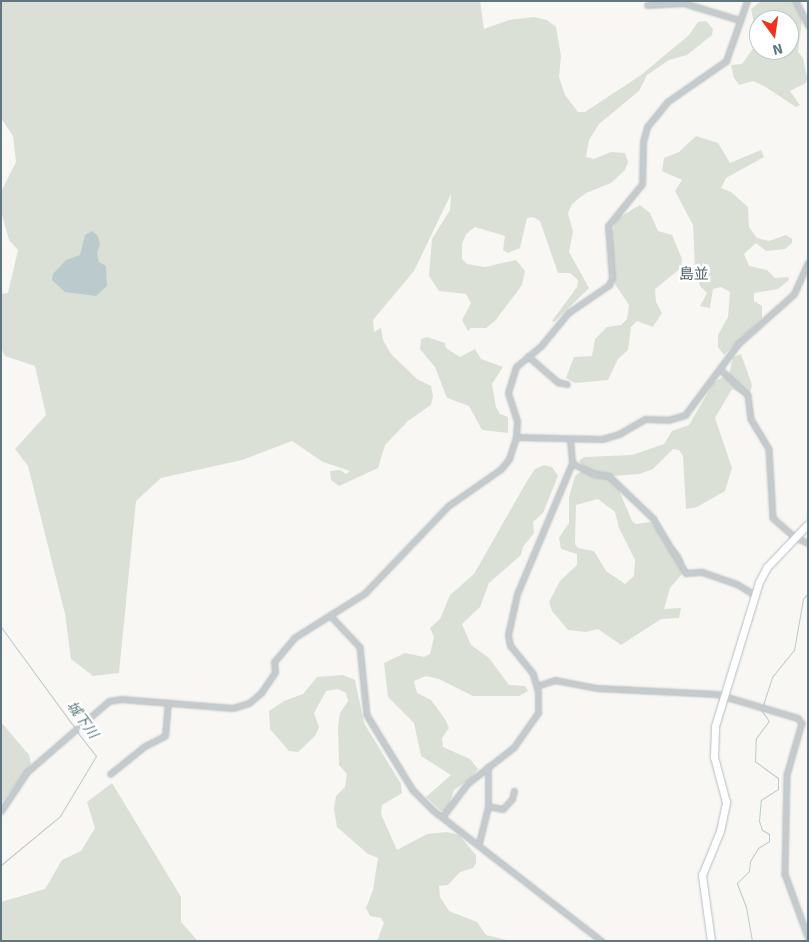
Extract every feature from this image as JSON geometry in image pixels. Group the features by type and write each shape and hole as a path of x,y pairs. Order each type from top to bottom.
{"street":[{"path":"1,811 27,772 52,754 98,708 114,700 233,708 249,703 261,693 275,672 274,662 281,652 312,624 369,590 448,506 501,469 509,459 516,436 517,421 509,401 508,390 518,363 541,346 568,313 609,285 612,278 608,226 642,184 643,139 647,127 667,102 726,61 747,1"},
{"path":"796,1 808,25"},
{"path":"647,6 684,3 740,20"},
{"path":"516,436 570,440 613,437 644,419 679,418 693,407 738,344 794,294 808,263"},
{"path":"528,356 558,382 567,384"},
{"path":"720,368 748,395 751,419 771,457 773,518 795,537 808,543"},
{"path":"443,816 459,792 514,747 538,713 537,686 533,674 510,646 508,635 517,594 572,463 570,440"},
{"path":"572,463 595,474 609,476 653,518 686,573 702,572 737,584 755,595"},
{"path":"711,941 702,875 720,831 726,802 713,747 723,696 755,595 767,567 808,524"},
{"path":"330,615 360,647 365,706 370,722 402,776 423,802 479,843 602,941"},
{"path":"537,686 555,680 597,688 641,688 723,696 798,718 802,724 787,774 785,874 808,937"},
{"path":"110,774 145,746 165,736 168,703"},
{"path":"479,843 488,806 488,767"},
{"path":"488,806 503,809 514,791"}],"shaded area":[{"path":"1,1 480,1 484,29 509,20 534,17 547,20 556,27 561,56 559,77 565,95 578,112 585,112 641,75 689,35 698,22 706,21 713,29 712,35 687,55 669,60 647,75 639,91 599,124 589,140 586,157 594,159 611,152 625,153 628,162 625,170 611,183 586,193 572,204 568,213 573,232 569,252 589,288 554,322 552,321 577,287 578,280 570,273 558,273 540,221 533,217 527,218 520,248 508,253 503,250 505,236 475,227 466,234 462,244 462,259 467,264 485,267 516,260 525,271 522,285 495,321 486,328 471,328 468,331 462,320 471,303 466,294 439,291 429,276 432,239 450,210 451,194 414,271 373,320 374,332 381,328 383,340 391,354 417,379 431,386 433,396 431,405 408,421 385,445 378,468 339,486 331,480 330,471 340,470 346,474 350,471 323,462 292,441 242,460 161,478 136,501 119,673 93,676 71,659 65,614 28,466 15,449 46,415 35,366 5,356 1,348 1,294 8,293 18,250 9,240 1,211 1,192 16,162 13,136 1,118"},
{"path":"761,1 794,1 798,10 751,10"},
{"path":"799,13 802,20 799,44"},
{"path":"799,53 803,58 807,78 806,83 790,91 800,105 796,107 753,81 739,85 734,78 731,65 742,64 749,54 749,60 799,60"},
{"path":"696,136 718,143 730,163 761,150 764,157 726,178 721,188 731,192 748,207 749,227 757,238 769,241 786,235 792,239 792,243 785,249 766,251 756,243 744,254 749,266 767,270 775,278 788,277 789,280 778,289 754,293 754,301 762,306 762,318 724,355 718,347 718,335 728,317 730,292 721,287 713,289 710,308 700,306 707,293 700,286 695,268 693,225 675,191 682,180 662,171 664,158 679,152"},
{"path":"640,205 650,213 658,231 672,235 682,259 681,268 655,289 656,302 662,313 653,327 637,321 631,327 628,350 618,359 608,380 575,383 566,378 574,357 592,356 595,339 607,327 621,325 627,319 629,305 615,284 611,233 618,218"},
{"path":"92,231 98,236 100,244 97,253 99,262 106,266 107,286 96,296 65,292 52,280 53,274 66,260 80,255 85,235"},
{"path":"427,337 445,343 446,348 460,357 475,349 481,359 503,367 492,384 496,407 500,414 508,417 508,433 482,430 469,406 447,398 435,367 420,349 421,339"},
{"path":"741,354 752,385 750,393 744,395 732,389 715,418 732,468 725,491 697,507 686,509 683,456 679,450 673,449 653,469 639,474 613,476 632,521 636,524 650,522 681,554 684,561 682,574 670,588 664,609 681,608 679,618 661,619 621,645 598,629 586,632 568,630 552,611 549,602 560,581 577,565 577,554 561,549 559,538 569,523 569,497 575,476 586,468 579,461 584,457 632,455 664,444 672,431 689,425 714,382 729,374 733,357","holes":["598,499 615,512 619,528 635,560 634,576 625,584 606,571 594,551 578,548 575,544 576,505"]},
{"path":"544,465 552,467 558,476 543,513 533,522 534,533 523,547 521,555 489,583 480,607 462,624 471,645 489,658 509,685 525,686 528,691 519,696 473,696 439,679 426,676 414,681 417,693 431,700 445,719 449,728 442,738 443,747 470,759 478,769 470,779 454,790 447,811 441,811 426,797 451,775 421,756 414,723 388,697 384,663 405,653 424,657 430,654 434,637 430,628 440,619 450,595 474,574 527,481 535,469"},
{"path":"343,675 355,680 364,723 401,784 402,793 382,805 381,814 397,850 427,834 447,832 459,835 476,855 476,863 473,868 460,872 448,885 439,886 440,897 449,911 477,922 486,935 511,941 377,941 384,923 381,918 370,916 366,908 373,890 378,858 368,854 337,827 334,809 336,796 345,787 347,774 339,765 338,726 340,713 348,701 346,693 338,689 326,691 314,713 319,727 315,736 298,752 289,751 270,729 269,711 284,701 303,694 317,677"},
{"path":"1,722 29,755 31,764 1,804"},
{"path":"112,783 181,897 181,922 198,941 1,941 1,902 45,889 62,860 81,851 95,828 87,802"}],"waterway":[{"path":"763,705 772,677 794,650 803,599 808,593"},
{"name":"城下川","path":"1,627 75,728"},
{"path":"752,941 746,907 737,883 749,871 750,861 758,848 769,841 769,834 762,830 759,821 761,800 778,789 778,778 755,761 756,738 769,721 761,710"},
{"name":"城下川","path":"1,865 60,816 96,756 77,732"}],"district":[{"name":"島並","path":"694,275"}]}
